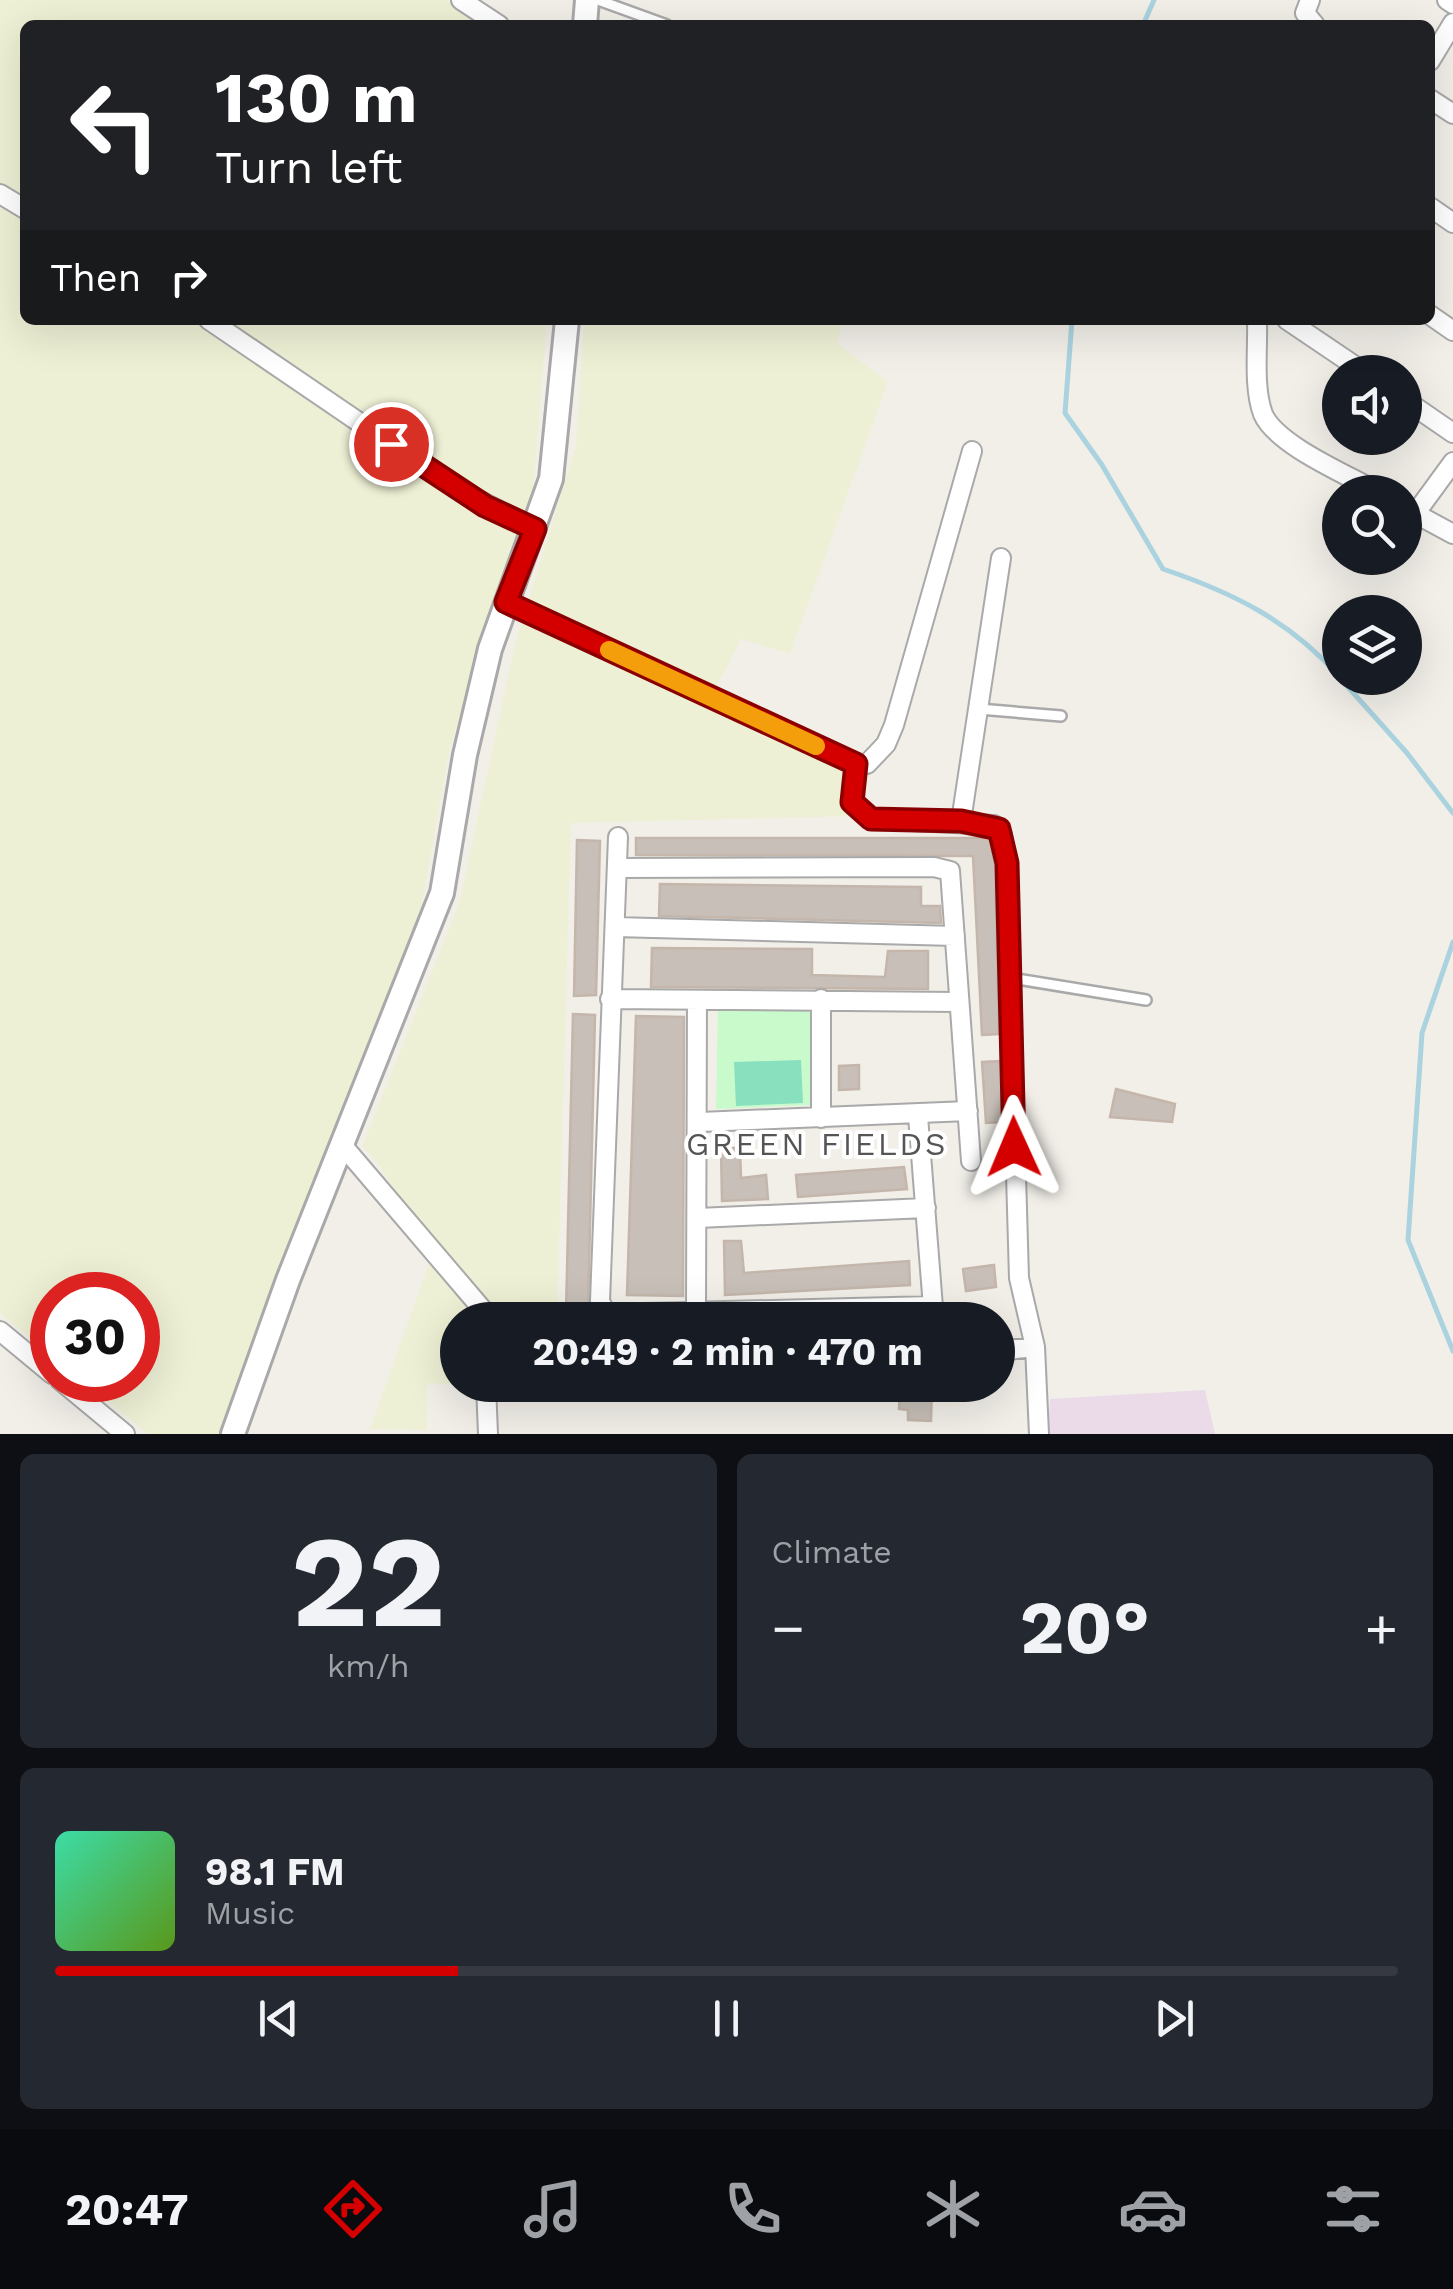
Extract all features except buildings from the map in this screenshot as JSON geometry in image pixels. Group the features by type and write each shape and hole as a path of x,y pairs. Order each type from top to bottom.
{"street":[{"path":"461,0 491,20"},
{"path":"1435,53 1453,24"},
{"path":"216,325 456,489 535,529"},
{"path":"233,1434 288,1280 344,1148 442,893 465,755 506,602 535,529 556,458 567,325"},
{"path":"1257,325 1265,418 1280,436 1348,475"},
{"path":"1294,325 1338,355"},
{"path":"1422,412 1453,433"},
{"path":"506,602 856,764 875,758 894,725 972,451"},
{"path":"1422,497 1453,462"},
{"path":"1422,517 1453,534"},
{"path":"961,821 1001,558"},
{"path":"856,764 852,802 862,815 882,821 994,825 1002,835 1019,1278 1034,1347 1039,1434"},
{"path":"600,1302 618,837"},
{"path":"617,868 944,868 953,874 957,1002 971,1161"},
{"path":"616,927 955,936"},
{"path":"610,999 957,1002"},
{"path":"820,1118 821,999"},
{"path":"696,1302 698,1001"},
{"path":"700,1122 918,1116 968,1110"},
{"path":"918,1116 932,1302"},
{"path":"344,1148 476,1302"},
{"path":"698,1218 926,1208"},
{"path":"0,1331 30,1356"},
{"path":"1015,1349 1034,1347"},
{"path":"86,1402 125,1434"},
{"path":"487,1402 488,1434"}],"lane":[{"path":"598,0 654,20"},
{"path":"976,708 1061,716"},
{"path":"1010,978 1146,1000"}],"shaded area":[{"path":"1205,1390 1215,1434 1048,1434 1050,1399"}],"green space":[{"path":"0,0 446,0 476,20 20,20 20,325 547,325 533,492 450,747 422,903 342,1132 228,1434 148,1434 109,1402 160,1402 160,1272 30,1272 30,1338 0,1313"},
{"path":"584,325 841,325 838,344 888,382 790,654 741,639 713,694 873,763 859,816 571,823 558,1302 440,1302 440,1384 427,1383 427,1430 370,1429 433,1252 376,1160 362,1147 459,904 515,644 576,446"},
{"path":"718,1005 815,1005 812,1105 716,1109"},
{"path":"801,1060 803,1103 736,1106 734,1062"}],"waterway":[{"path":"1145,20 1154,0"},
{"path":"1072,325 1065,413 1102,465 1163,569 1214,588 1259,611 1322,658"},
{"path":"1355,695 1453,813"},
{"path":"1453,942 1422,1033 1408,1240 1453,1351"}],"slow traffic":[{"path":"609,650 816,746"}],"district":[{"name":"GREEN FIELDS","path":"817,1144"}],"route":[{"path":"391,444 456,489 535,529 506,602 856,764 852,802 862,815 882,821 961,821 999,829 1007,863 1014,1147"}]}
